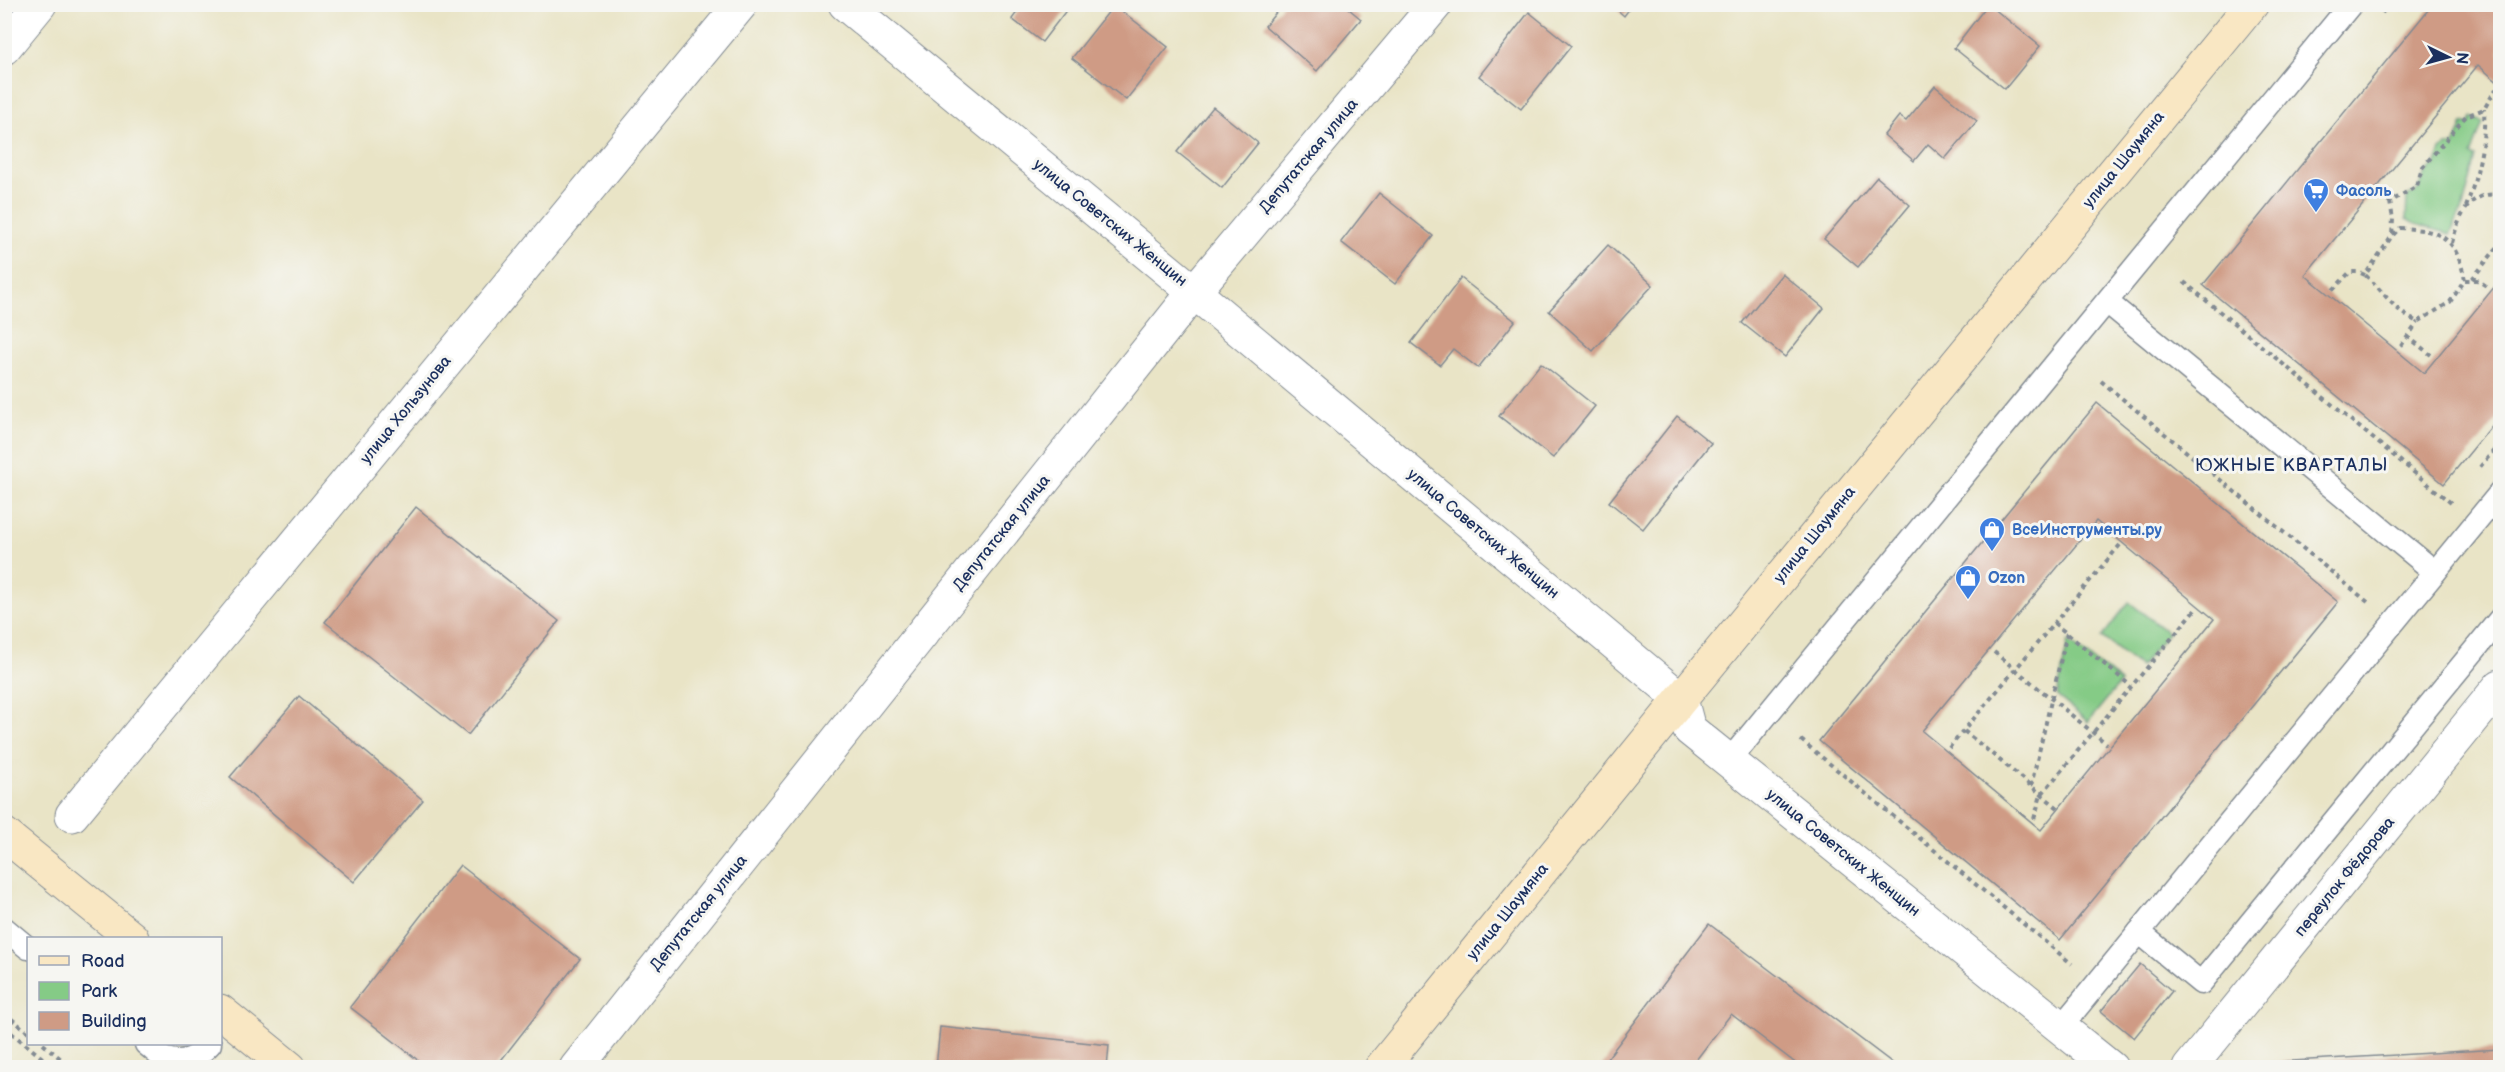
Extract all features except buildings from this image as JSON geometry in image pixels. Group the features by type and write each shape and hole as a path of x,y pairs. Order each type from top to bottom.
{"street":[{"path":"4,48 40,4"},
{"name":"улица Хользунова","path":"72,816 741,4"},
{"name":"улица Советских Женщин","path":"845,4 1681,699 1689,729 2111,1068"},
{"name":"Депутатская улица","path":"576,1068 1194,292 1436,4"},
{"name":"улица Шаумяна","path":"1381,1068 2252,4"},
{"name":"переулок Фёдорова","path":"2189,1068 2500,686"},
{"path":"4,834 130,937"},
{"path":"224,1020 290,1068"}],"lane":[{"path":"1729,761 2351,4"},
{"path":"2107,302 2435,572"},
{"path":"2061,1028 2500,493"},
{"path":"2139,932 2201,983 2500,619"},
{"path":"4,928 27,947"},
{"path":"148,1045 165,1059 188,1060 200,1055 209,1045"}],"path":[{"path":"2452,243 2457,225 2473,189 2486,127 2484,110 2496,89"},
{"path":"2390,202 2417,186 2421,168 2466,116 2484,110"},
{"path":"2380,194 2390,202 2393,219 2392,236"},
{"path":"2466,207 2481,196 2500,195"},
{"path":"2365,275 2400,228 2443,236 2452,243 2460,257 2465,279 2450,302 2418,322 2401,346"},
{"path":"2472,279 2500,244"},
{"path":"2333,290 2350,272 2358,272 2380,288 2403,316 2418,322"},
{"path":"2465,279 2477,279 2488,287"},
{"path":"2184,282 2451,503"},
{"path":"2408,336 2431,355"},
{"path":"2101,381 2369,603"},
{"path":"1949,748 2120,544"},
{"path":"2034,819 2042,795 2196,609"},
{"path":"2054,622 2131,686"},
{"path":"2031,786 2067,633"},
{"path":"1994,652 2108,744"},
{"path":"1964,731 2058,808"},
{"path":"1801,740 2072,964"},
{"path":"4,1012 27,1031"},
{"path":"4,1027 55,1068"},
{"path":"44,1045 72,1068"}],"green space":[{"path":"2472,118 2483,122 2471,155 2476,157 2463,207 2450,234 2406,219 2407,197 2418,191 2425,173 2435,166 2441,150 2446,146 2454,146 2463,123 2469,125"},
{"path":"2129,602 2168,633 2140,667 2102,637"},
{"path":"2068,641 2121,682 2088,722 2057,696"}],"place":[{"name":"Фасоль","path":"2316,214"},
{"name":"ВсеИнструменты.ру","path":"1992,553"},
{"name":"Ozon","path":"1968,601"}],"district":[{"name":"ЮЖНЫЕ КВАРТАЛЫ","path":"2292,465"}]}
